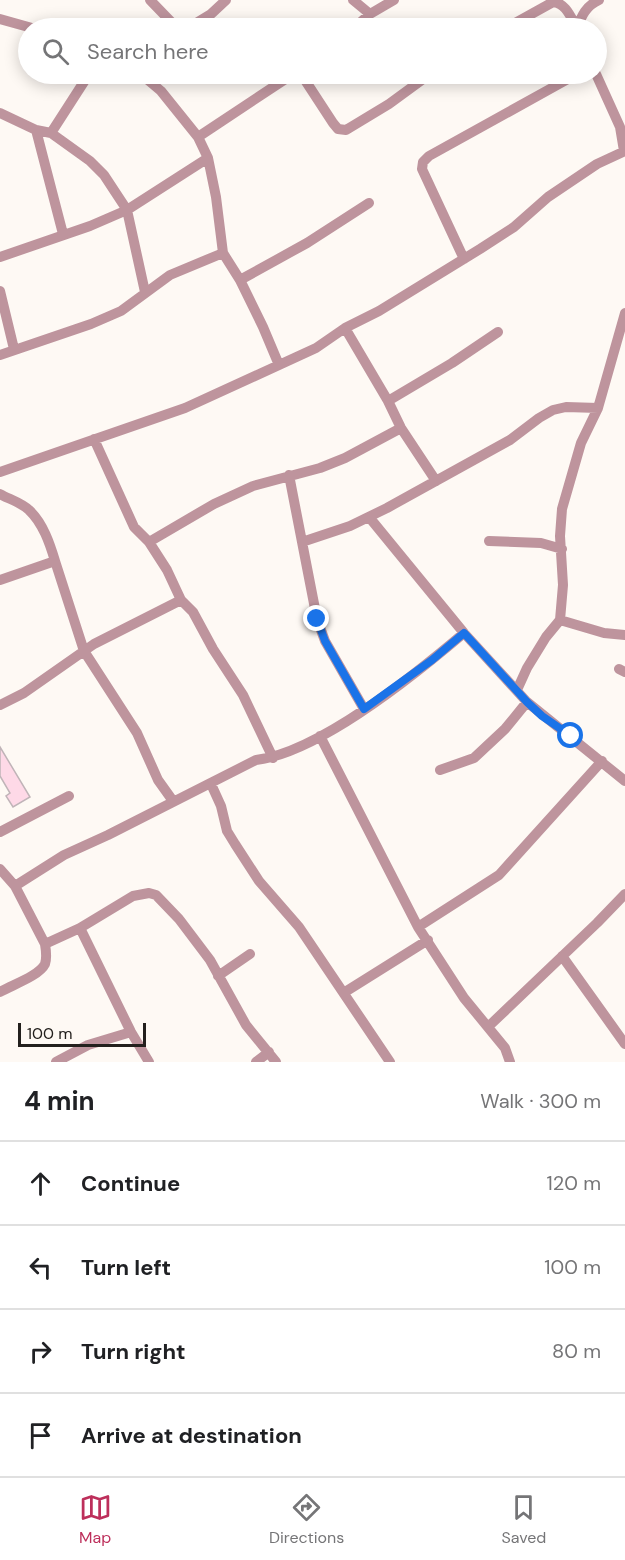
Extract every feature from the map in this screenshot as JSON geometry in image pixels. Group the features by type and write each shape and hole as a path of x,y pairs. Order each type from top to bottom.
{"street":[{"path":"150,0 167,18"},
{"path":"204,18 226,0"},
{"path":"353,0 370,15"},
{"path":"366,18 394,0"},
{"path":"581,18 590,4 599,0"},
{"path":"524,18 553,2 559,2 571,18"},
{"path":"0,19 18,24"},
{"path":"51,133 83,84"},
{"path":"156,84 198,137 208,158 216,197 223,253 240,280 279,365"},
{"path":"198,137 278,84"},
{"path":"308,84 338,129 346,130 416,84"},
{"path":"464,259 422,169 423,162 429,156 559,84"},
{"path":"0,472 186,408 316,348 345,328 379,311 514,227 548,197 597,164 625,151 620,127 601,84"},
{"path":"0,113 36,130 51,133 90,161 104,175 127,210 145,292"},
{"path":"36,130 63,234"},
{"path":"0,257 90,226 127,210 208,158"},
{"path":"240,280 307,243 369,203"},
{"path":"0,355 91,324 121,311 170,275 223,253"},
{"path":"0,291 14,349"},
{"path":"517,690 541,645 560,620 563,604 562,509 581,443 598,408 625,313"},
{"path":"345,328 388,401 400,428 436,481"},
{"path":"388,401 452,363 498,332"},
{"path":"303,542 369,517 510,440 553,410 566,407 598,408"},
{"path":"149,542 214,504 253,486 329,465 400,428"},
{"path":"94,439 134,527 149,542 167,570 181,600 193,612 213,649 243,695 273,758"},
{"path":"290,475 317,619 325,641 364,709"},
{"path":"0,494 28,509 38,520 50,546 84,651 137,733 158,780 173,801"},
{"path":"369,517 464,633 527,702 625,781"},
{"path":"489,541 541,543 562,549"},
{"path":"0,580 55,561"},
{"path":"0,705 24,693 84,651 181,600"},
{"path":"560,620 604,633 625,635"},
{"path":"15,886 64,855 256,760 273,758 320,736 364,709 432,660 464,633"},
{"path":"440,770 474,758 505,729 527,702"},
{"path":"320,736 418,927 464,998 505,1048 510,1062"},
{"path":"418,927 499,875 602,761"},
{"path":"211,784 221,806 227,831 259,881 299,927 345,992 390,1062"},
{"path":"0,832 69,796"},
{"path":"0,868 15,886 45,944 46,960 44,966 0,992"},
{"path":"45,944 81,928 133,896 149,893 156,896 179,919 210,960 246,1025 276,1062"},
{"path":"489,1026 625,894"},
{"path":"81,928 131,1032 149,1062"},
{"path":"345,992 428,940"},
{"path":"218,976 250,954"},
{"path":"562,956 625,1044"},
{"path":"56,1062 88,1045 131,1032"},
{"path":"256,1062 269,1052"}],"building":[{"path":"0,747 30,797 13,807 6,796 10,793 0,776"}],"route":[{"path":"317,619 325,641 364,709 432,660 464,633 527,702 542,716 571,736"}]}
